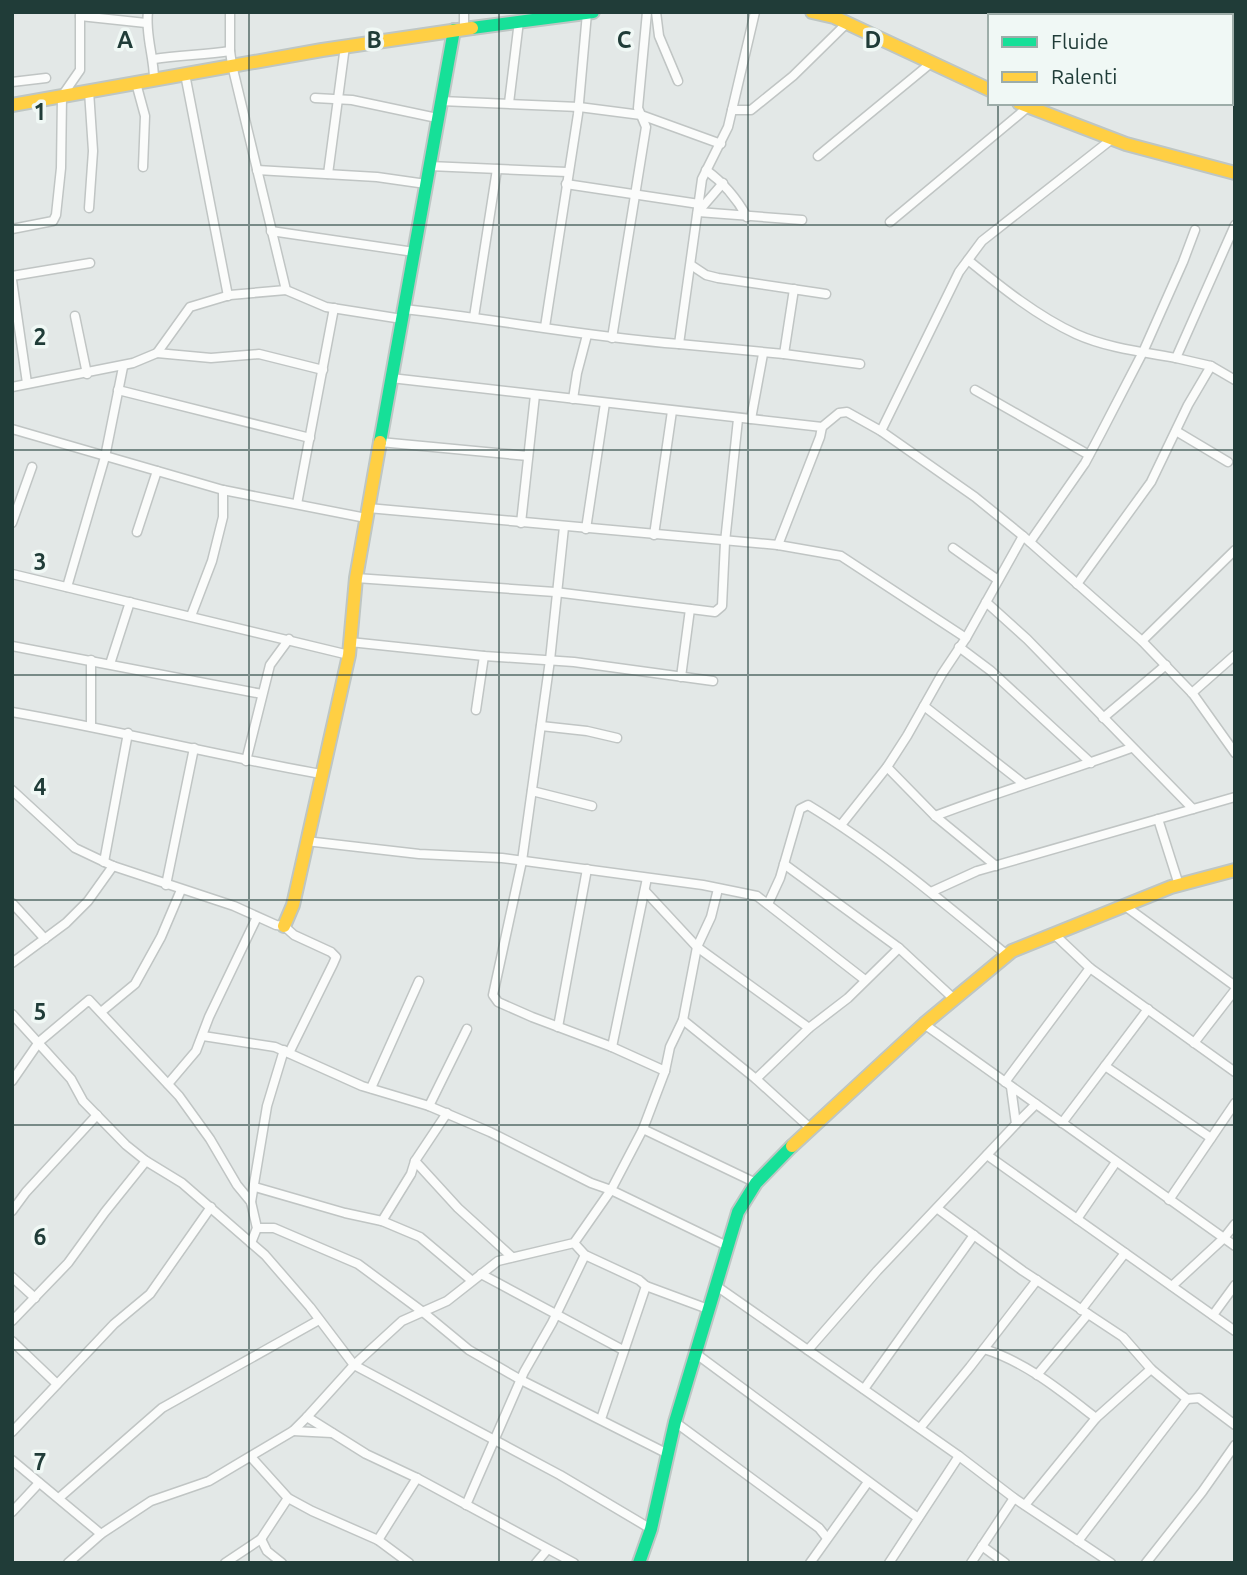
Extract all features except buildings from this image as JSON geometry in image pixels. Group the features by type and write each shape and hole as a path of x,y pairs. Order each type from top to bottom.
{"street":[{"path":"148,12 146,23 154,59 154,79"},
{"path":"230,12 231,58 286,290"},
{"path":"284,926 293,905 349,655 356,578 437,118 464,12"},
{"path":"154,59 193,53 231,58 345,47 519,20 593,12"},
{"path":"612,338 646,127 638,108 648,12"},
{"path":"656,12 662,45 678,81"},
{"path":"679,344 702,179 728,127 755,12"},
{"path":"812,12 847,23 988,89"},
{"path":"545,327 579,107 587,13"},
{"path":"12,229 43,225 52,221 56,215 61,168 62,96 80,69 80,14 146,23"},
{"path":"509,103 519,20"},
{"path":"732,110 751,110 793,76 847,23"},
{"path":"328,174 345,47"},
{"path":"12,105 185,74 231,58"},
{"path":"818,156 931,62"},
{"path":"185,74 228,296"},
{"path":"12,82 46,78"},
{"path":"136,83 145,116 144,167"},
{"path":"89,91 93,151 89,208"},
{"path":"315,98 352,100 437,118"},
{"path":"441,101 579,107 641,115 721,144"},
{"path":"890,222 1032,106 1112,139 1235,173"},
{"path":"881,430 959,272 982,241 1112,139"},
{"path":"429,166 568,172"},
{"path":"474,317 497,169"},
{"path":"257,170 377,177 426,184"},
{"path":"706,170 723,183 747,217"},
{"path":"699,208 723,183"},
{"path":"566,184 669,198 699,208 747,217 802,220"},
{"path":"1176,358 1235,225"},
{"path":"841,825 887,767 998,580 1089,455 1143,352 1195,230"},
{"path":"271,231 414,252"},
{"path":"968,260 1020,300 1078,335 1115,346 1211,366 1235,380"},
{"path":"27,383 12,278 90,263"},
{"path":"691,265 706,275 718,278 826,294"},
{"path":"785,354 794,289"},
{"path":"157,353 190,307 228,296 286,290 334,308 474,317 587,335 860,364"},
{"path":"297,504 334,308"},
{"path":"75,316 87,373"},
{"path":"573,399 587,335"},
{"path":"12,387 122,367 157,353 211,358 259,354 323,370"},
{"path":"751,419 763,354"},
{"path":"1077,584 1151,482 1188,404 1211,366"},
{"path":"66,587 105,457 122,367"},
{"path":"391,378 822,427"},
{"path":"118,390 310,438"},
{"path":"975,390 1089,455"},
{"path":"521,523 535,395"},
{"path":"586,529 605,403"},
{"path":"654,535 672,411"},
{"path":"778,545 822,427 839,413 847,412 881,430 975,497 1027,539 1166,665 1192,693 1235,753"},
{"path":"356,578 555,592 715,612 721,609 738,419"},
{"path":"12,429 223,490 297,504 367,513 778,545 841,556 966,638"},
{"path":"1175,431 1228,462"},
{"path":"380,442 528,456"},
{"path":"12,523 33,467"},
{"path":"137,532 157,471"},
{"path":"191,616 212,561 223,517 223,490"},
{"path":"564,527 555,592 550,660 522,861 493,995 498,1002 666,1071"},
{"path":"953,548 998,580"},
{"path":"1142,641 1235,550"},
{"path":"12,574 349,655"},
{"path":"110,664 131,602"},
{"path":"986,602 1027,639 1193,809"},
{"path":"681,677 690,609"},
{"path":"246,761 270,666 289,639"},
{"path":"350,642 550,660 713,681"},
{"path":"12,646 261,694"},
{"path":"959,647 991,671 1091,762"},
{"path":"1192,693 1235,655"},
{"path":"476,710 484,656"},
{"path":"91,660 91,726"},
{"path":"1103,718 1166,665"},
{"path":"924,706 1024,784"},
{"path":"12,712 128,733 246,761 321,774"},
{"path":"541,726 587,731 617,738"},
{"path":"104,862 128,733"},
{"path":"166,885 194,748"},
{"path":"935,816 1131,748"},
{"path":"887,767 935,816 996,866"},
{"path":"12,790 75,848 113,866 234,906 284,926 294,936 331,952 335,957 286,1051 267,1106 256,1187 251,1202"},
{"path":"532,791 592,806"},
{"path":"931,892 958,878 996,866 1235,797"},
{"path":"768,904 784,864 800,809 808,805 841,825 931,892 1007,955"},
{"path":"1158,819 1179,885"},
{"path":"306,841 419,854 482,856 587,869 757,896 865,980"},
{"path":"784,864 899,948 953,998"},
{"path":"12,963 66,923 88,901 113,866"},
{"path":"558,1027 587,869"},
{"path":"639,1563 651,1529 675,1422 727,1246 738,1212 756,1183 810,1128 924,1024 1007,955 1179,885 1235,870"},
{"path":"612,1047 647,878"},
{"path":"68,1563 80,1559 101,1534 151,1500 209,1481 293,1431 354,1365 402,1321 447,1301 498,1261 574,1243 611,1190 643,1129 666,1071 670,1047 682,1020 697,947 711,917 718,889"},
{"path":"101,1012 135,984 161,937 181,890"},
{"path":"645,891 697,947 809,1028"},
{"path":"12,903 45,939"},
{"path":"1125,906 1235,988 1194,1043"},
{"path":"168,1084 197,1051 209,1017 257,917"},
{"path":"1054,934 1090,968 1235,1072"},
{"path":"756,1079 809,1028 848,998 899,948"},
{"path":"1016,1124 1008,1084 1090,968"},
{"path":"371,1088 419,981"},
{"path":"12,1081 40,1042 89,1000 168,1084 210,1139 237,1185 251,1202 257,1228 251,1243"},
{"path":"1062,1123 1148,1009"},
{"path":"12,1014 71,1079 83,1101 126,1145 182,1183 265,1255 354,1365 560,1475 651,1529"},
{"path":"682,1020 756,1079 810,1128"},
{"path":"924,1024 1235,1246"},
{"path":"429,1106 467,1029"},
{"path":"203,1036 286,1051 362,1086 447,1113 727,1246"},
{"path":"1105,1066 1211,1138"},
{"path":"1169,1199 1235,1103"},
{"path":"808,1350 877,1271 1035,1104"},
{"path":"382,1221 411,1174 415,1161 447,1113"},
{"path":"12,1211 26,1192 97,1115"},
{"path":"643,1129 756,1183"},
{"path":"987,1155 1235,1331"},
{"path":"12,1321 68,1263 146,1161"},
{"path":"415,1161 458,1208 512,1257"},
{"path":"1077,1219 1116,1162"},
{"path":"256,1187 382,1221 420,1237 471,1280"},
{"path":"12,1432 114,1324 150,1294 211,1208"},
{"path":"938,1209 1123,1337 1151,1369 1187,1399 1199,1398 1235,1425"},
{"path":"1172,1286 1224,1238 1235,1224"},
{"path":"257,1228 274,1228 358,1264 424,1311 469,1350 521,1380 668,1454"},
{"path":"864,1389 974,1235"},
{"path":"574,1243 585,1255 639,1280 646,1286 708,1309"},
{"path":"1037,1375 1125,1253"},
{"path":"466,1505 521,1380 585,1255"},
{"path":"481,1274 623,1350"},
{"path":"12,1276 35,1298"},
{"path":"919,1428 1037,1280"},
{"path":"715,1285 959,1456 1025,1506 1111,1563"},
{"path":"1213,1315 1235,1285"},
{"path":"601,1419 646,1286"},
{"path":"59,1498 162,1408 319,1320"},
{"path":"12,1341 57,1384"},
{"path":"984,1349 1005,1355 1056,1387 1096,1418"},
{"path":"695,1353 918,1518"},
{"path":"1025,1506 1096,1418 1151,1369"},
{"path":"1078,1541 1187,1399"},
{"path":"307,1418 366,1454 417,1478 575,1563"},
{"path":"675,1422 819,1528 827,1538"},
{"path":"293,1431 332,1433"},
{"path":"1146,1563 1235,1445"},
{"path":"889,1563 959,1456"},
{"path":"251,1457 288,1498 378,1540 410,1563"},
{"path":"12,1460 101,1534"},
{"path":"378,1540 417,1478"},
{"path":"810,1563 868,1482"},
{"path":"12,1512 39,1483"},
{"path":"225,1563 261,1539 288,1498"},
{"path":"971,1563 1014,1498"},
{"path":"261,1539 267,1551 282,1563"},
{"path":"982,1546 1005,1563"},
{"path":"536,1563 547,1550"}],"traffic: fast":[{"path":"472,28 593,12"},
{"path":"380,442 454,30"},
{"path":"639,1563 651,1529 675,1422 738,1212 756,1183 792,1146"}],"traffic: slow":[{"path":"812,12 834,17 988,89"},
{"path":"12,105 322,50 472,28"},
{"path":"1024,105 1126,144 1235,173"},
{"path":"284,926 293,905 349,655 356,578 380,442"},
{"path":"792,1146 924,1024 1012,951 1171,887 1235,870"}]}
